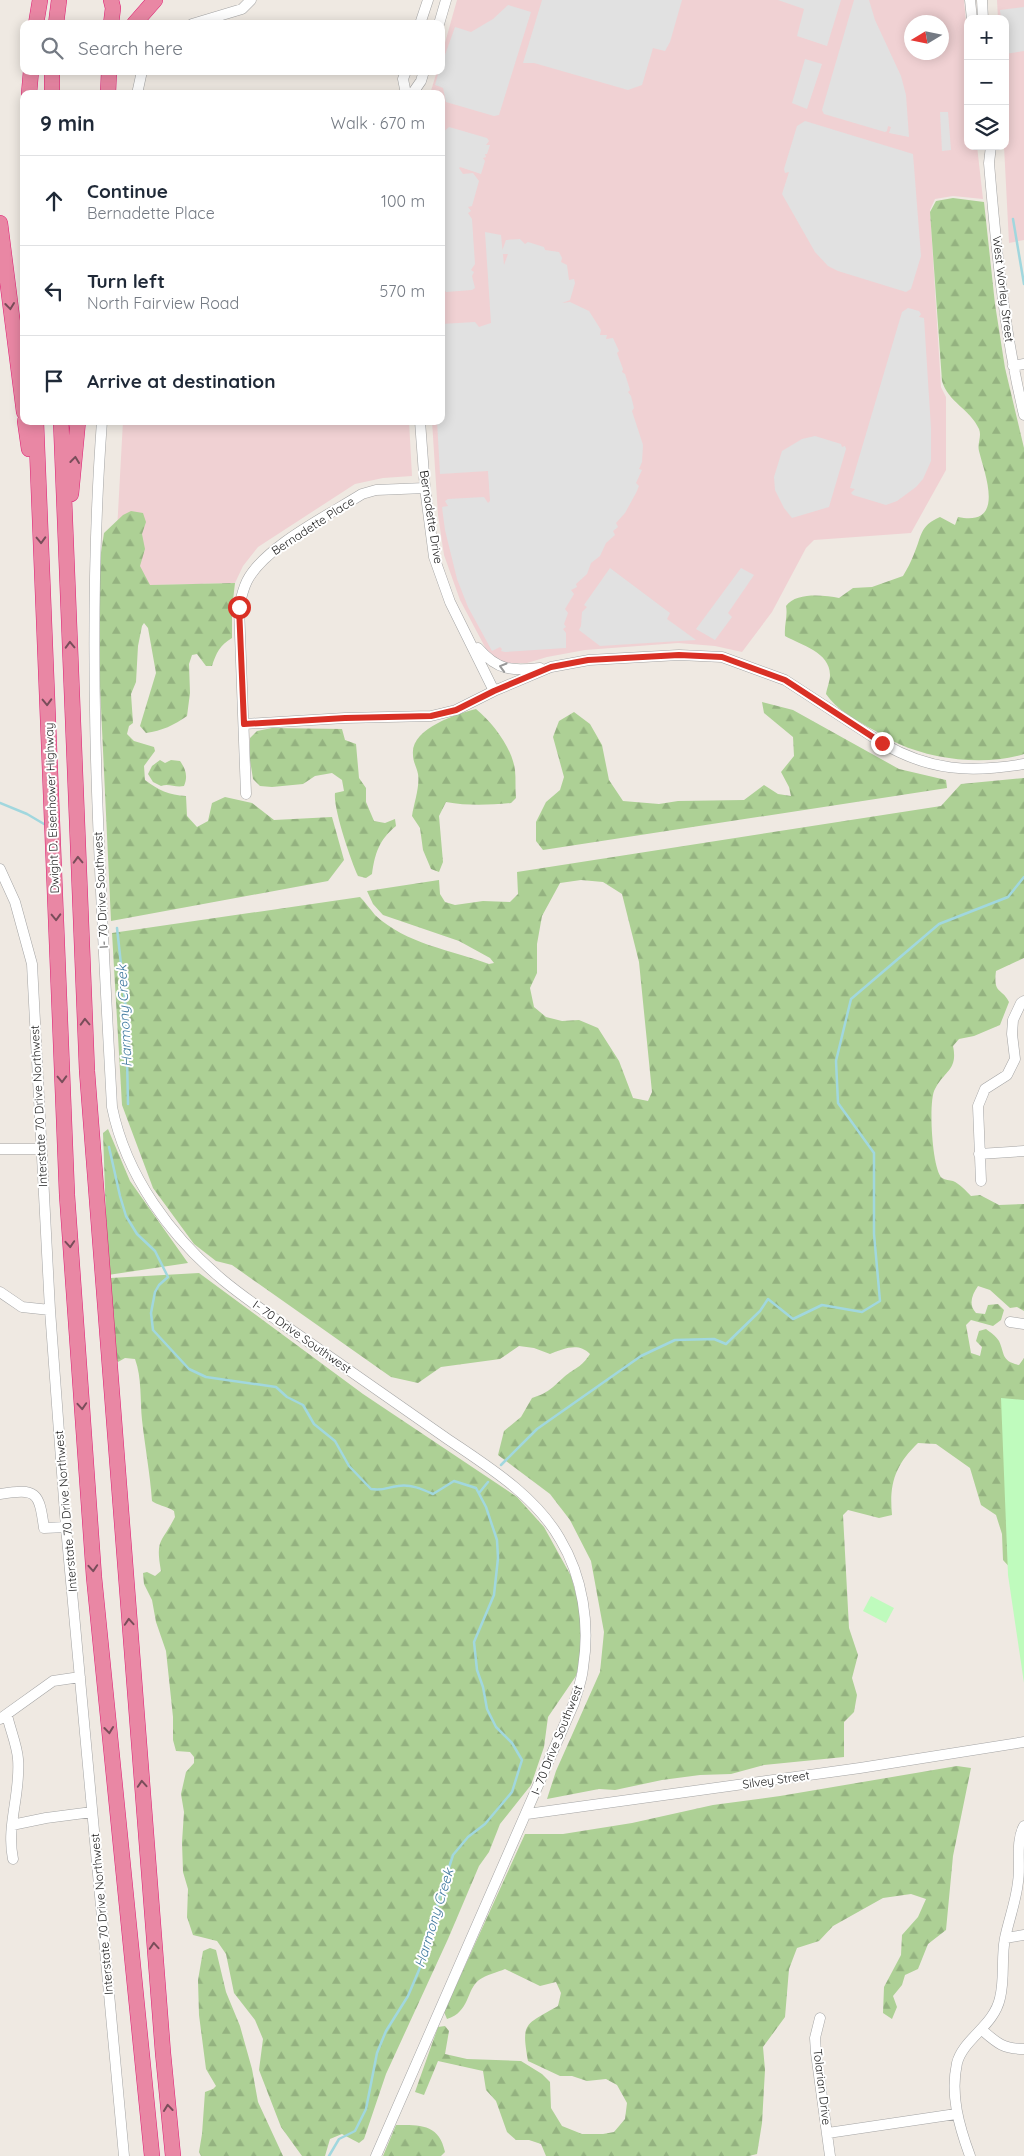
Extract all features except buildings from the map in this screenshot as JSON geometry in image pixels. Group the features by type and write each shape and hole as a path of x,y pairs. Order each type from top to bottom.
{"highway":[{"path":"37,20 40,0"},
{"path":"56,20 59,0"},
{"path":"111,0 113,8 112,20"},
{"path":"138,20 155,0"},
{"path":"29,90 31,75"},
{"path":"52,75 52,90"},
{"path":"0,223 20,380"},
{"path":"26,425 40,508"},
{"name":"Dwight D. Eisenhower Highway","path":"36,425 67,1196 94,1578 152,2156"},
{"name":"Dwight D. Eisenhower Highway","path":"61,425 87,1071 162,2053 173,2156"},
{"path":"66,543 78,425"}],"street":[{"path":"205,20 242,9 251,0"},
{"path":"421,20 428,0"},
{"path":"440,20 446,0"},
{"path":"970,0 972,15"},
{"path":"982,0 983,15"},
{"path":"138,90 141,75"},
{"path":"405,75 405,90"},
{"path":"415,90 423,75"},
{"name":"West Worley Street","path":"985,150 989,163 1001,289 1013,366 1024,415"},
{"name":"West Worley Street","path":"989,163 991,150"},
{"path":"1013,366 1024,364"},
{"name":"I- 70 Drive Southwest","path":"102,425 96,554 95,726 112,1108 117,1132 134,1169 160,1214 185,1245 224,1281 463,1450 527,1498 545,1516 561,1540 577,1574 582,1597 586,1631 583,1669 574,1704 376,2156"},
{"name":"Bernadette Drive","path":"420,425 424,488 434,556 450,602 494,691"},
{"name":"Bernadette Place","path":"246,794 239,607 247,582 259,564 283,543 362,494 376,490 424,488"},
{"path":"467,635 484,656 496,665 518,670 551,667 588,660 663,656 722,657 785,680 882,743 923,762 975,770 1024,764"},
{"path":"244,724 345,718 431,716 456,710 494,691 551,667"},
{"name":"Interstate 70 Drive Northwest","path":"0,869 15,902 32,964 50,1310 66,1527 124,2156"},
{"path":"981,1181 978,1106 985,1089 1007,1075 1015,1059 1012,1034 1013,1020 1021,1003 1024,1001"},
{"path":"0,1149 41,1149"},
{"path":"979,1154 1024,1152"},
{"path":"0,1292 22,1307 50,1310"},
{"path":"1010,1322 1024,1324"},
{"path":"0,1494 21,1491 29,1492 36,1496 41,1506 44,1528 66,1527"},
{"path":"13,1859 10,1833 18,1759 3,1717 53,1681 80,1677"},
{"name":"Silvey Street","path":"527,1814 860,1768 1024,1742"},
{"path":"12,1825 92,1812"},
{"path":"970,2156 956,2114 957,2064 960,2054 995,2013 1000,2000 1003,1984 1002,1960 1005,1938 1019,1880 1020,1846 1024,1826"},
{"path":"1005,1938 1024,1935"},
{"name":"Tolarian Drive","path":"820,2018 816,2038 830,2156"},
{"path":"982,2030 999,2045 1024,2048"},
{"path":"828,2133 956,2114"}],"shaded area":[{"path":"457,0 964,0 964,150 977,150 983,199 953,196 935,199 930,210 941,387 946,397 946,470 911,533 814,540 806,548 772,612 742,652 715,646 678,643 585,650 527,663 506,663 494,658 486,649 460,600 444,555 438,515 432,425 445,425 445,90 431,90 436,75 445,75 445,43"},
{"path":"542,0 682,0 670,42 665,51 653,48 642,85 628,90 534,63 523,63"},
{"path":"778,0 841,0 827,46 797,36 804,9"},
{"path":"854,0 869,0 875,20 901,76 906,95 909,137 889,133 891,127 888,126 885,132 824,114 822,110"},
{"path":"997,0 1024,0 1024,240 1009,243 1004,150 1009,150 1009,15 998,15"},
{"path":"508,5 531,12 499,115 494,116 446,102 445,90 435,85 438,75 445,75 445,55 455,27 471,32 493,19"},
{"path":"1024,7 1024,51 1009,53 1009,15 1001,15 1000,10"},
{"path":"805,59 822,64 807,109 792,103"},
{"path":"940,112 948,112 951,150 942,151"},
{"path":"805,121 913,154 921,256 911,289 906,292 838,271 828,266 815,252 782,194 789,172 785,173 784,169 797,126"},
{"path":"449,127 487,138 489,141 486,145 490,145 487,154 485,154 486,157 483,158 485,161 481,174 459,168 463,174 473,173 479,181 472,206 468,207 471,211 468,213 472,219 475,264 471,270 474,272 472,276 475,288 472,290 445,291 445,130"},
{"path":"485,232 501,235 502,250 506,240 520,239 525,244 528,242 544,247 545,250 559,252 562,258 561,262 567,265 569,280 574,279 575,283 570,300 562,303 570,302 589,311 601,330 600,335 607,335 606,339 613,338 619,351 617,353 623,369 622,372 625,374 630,390 628,392 634,408 632,411 643,445 642,462 639,469 642,470 636,483 639,486 636,493 625,513 616,523 618,527 613,531 615,535 606,543 600,556 591,563 587,574 576,584 577,587 571,590 574,594 565,609 568,613 564,624 566,627 563,629 566,633 566,648 505,652 501,651 500,647 492,651 468,607 457,579 445,530 442,507 448,506 445,501 448,499 484,497 488,503 490,501 488,471 440,474 437,425 445,425 445,324 475,322 479,327 491,323","holes":["503,254 508,254 504,265"]},
{"path":"908,308 919,311 921,314 919,317 924,318 931,428 931,461 923,479 916,487 897,501 886,505 853,495 851,493 855,489 850,488 902,312"},
{"path":"123,425 409,425 412,476 383,478 355,484 258,547 243,566 235,583 114,586"},
{"path":"815,436 841,444 846,449 829,507 792,518 784,508 775,490 774,477 782,451 802,439"},
{"path":"610,568 670,613 667,619 696,640 600,646 579,630 582,612 587,607 584,605"},
{"path":"741,568 754,575 728,613 732,617 715,640 696,629"}],"green space":[{"path":"953,198 984,202 995,304 1005,368 1024,448 1024,754 994,760 961,760 913,750 851,717 840,709 826,694 830,675 829,667 825,660 814,650 785,636 786,606 796,598 826,596 839,598 853,588 872,587 903,576 912,560 922,532 928,524 940,517 955,525 958,517 973,518 982,514 987,507 989,497 988,485 979,448 979,429 970,416 949,395 942,381 930,212 936,201"},
{"path":"131,511 143,513 146,522 142,534 145,549 140,566 150,585 235,583 232,609 232,638 219,650 212,666 206,666 197,654 192,655 189,664 190,693 187,716 168,727 146,733 140,726 156,673 148,628 144,623 142,626 138,646 136,682 131,694 133,723 129,726 127,734 134,741 154,747 155,751 144,766 145,780 154,787 164,791 186,796 187,816 197,827 208,821 212,803 225,797 252,803 274,820 332,817 344,860 328,881 111,921 100,686 100,559 104,533 123,515"},
{"path":"762,702 793,710 899,769 946,780 947,788 543,850 536,841 536,822 546,802 560,790 564,777 553,737 559,721 574,712 590,724 602,745 609,780 623,801 659,804 678,801 744,800 764,785 778,794 791,796 789,787 781,772 794,756 793,737 764,713"},
{"path":"476,709 501,736 510,753 515,770 516,798 511,803 495,804 470,805 446,802 439,816 443,862 439,872 431,869 423,850 420,828 412,816 418,790 417,772 413,758 414,746 426,730 436,724"},
{"path":"272,728 342,729 345,740 356,744 359,778 366,788 366,802 374,821 385,823 395,819 396,826 382,842 376,853 372,874 366,878 358,876 347,847 337,810 335,793 344,791 342,780 332,773 315,776 303,784 272,787 260,786 253,779 250,760 250,738 257,731"},
{"path":"160,760 165,763 171,760 180,761 186,773 184,786 161,786 153,782 148,774 152,766"},
{"path":"1024,778 1024,958 996,971 997,987 1009,1002 1000,1025 974,1036 959,1039 953,1046 954,1060 952,1065 935,1089 933,1096 932,1135 936,1162 942,1178 956,1182 971,1196 980,1195 999,1205 1024,1204 1024,1311 1017,1307 1010,1308 990,1290 978,1286 972,1300 972,1306 976,1313 985,1314 988,1305 998,1304 1004,1310 1001,1320 993,1326 971,1320 966,1325 971,1353 980,1356 982,1347 976,1341 979,1331 986,1329 998,1339 1006,1359 1019,1365 1024,1358 1024,1572 1014,1572 1003,1560 1002,1534 996,1515 981,1505 970,1468 936,1444 918,1443 904,1459 895,1476 891,1504 892,1515 879,1518 848,1510 843,1515 849,1628 858,1655 852,1678 857,1695 854,1712 844,1722 844,1757 764,1765 731,1774 700,1775 662,1780 615,1790 599,1789 547,1799 556,1771 600,1672 604,1632 591,1561 570,1520 550,1494 498,1455 504,1431 521,1417 532,1398 550,1390 581,1365 590,1354 576,1347 550,1354 534,1348 519,1346 500,1359 441,1367 418,1383 391,1377 232,1265 216,1261 194,1244 153,1188 122,1105 112,933 360,897 375,915 401,933 429,945 489,964 494,963 490,958 459,941 383,915 373,904 367,891 439,880 440,894 445,902 455,905 483,901 510,902 518,894 517,872 941,806 961,784","holes":["581,880 603,882 622,894 639,962 652,1092 648,1101 633,1098 619,1061 598,1028 579,1020 562,1021 546,1017 534,1007 530,988 537,973 537,944 542,916 560,883"]},
{"path":"108,1129 130,1181 188,1263 108,1275 103,1133"},
{"path":"199,1273 363,1394 517,1497 544,1527 571,1576 581,1612 583,1651 576,1676 548,1717 544,1747 531,1785 500,1824 489,1852 479,1866 386,2074 364,2139 359,2143 342,2134 330,2139 325,2156 302,2156 281,2127 259,2070 263,2039 255,2020 234,1993 226,1954 217,1941 193,1935 187,1917 188,1889 183,1872 184,1812 181,1794 186,1772 194,1763 194,1757 190,1752 176,1751 173,1740 173,1717 166,1651 156,1622 152,1600 144,1584 143,1573 147,1572 155,1576 161,1571 159,1546 175,1517 174,1511 152,1501 137,1366 135,1359 125,1358 118,1362 114,1358 110,1278"},
{"path":"1001,1398 1024,1400 1024,1683 1008,1575"},
{"path":"871,1596 894,1608 886,1623 863,1611"},
{"path":"957,1766 971,1768 953,1856 946,1930 928,1944 918,1969 905,1975 902,1985 893,1996 897,2007 892,2019 883,2013 884,1987 901,1955 902,1935 918,1917 926,1899 911,1894 883,1898 833,1926 819,1941 797,1948 789,1969 785,2017 763,2047 765,2070 762,2123 757,2154 749,2156 546,2156 541,2144 529,2140 516,2140 507,2132 496,2101 486,2090 483,2071 438,2061 424,2095 415,2092 438,2027 445,2026 449,2031 445,2054 467,2059 521,2061 542,2074 550,2082 551,2108 562,2126 582,2134 603,2134 614,2132 625,2119 627,2103 617,2085 606,2079 587,2081 572,2076 560,2076 528,2061 525,2039 526,2031 532,2021 558,2006 561,1993 556,1982 540,1986 505,1969 479,1980 472,1989 464,2006 454,2016 447,2019 444,2012 525,1834 563,1834 632,1823 713,1805 780,1796"},
{"path":"210,1948 216,1950 226,1992 240,2026 252,2069 258,2102 283,2156 201,2156 199,2152 205,2092 216,2086 206,2069 199,2015 198,1980 203,1951"},
{"path":"396,2125 413,2125 428,2128 438,2136 445,2152 441,2156 383,2156"}],"waterway":[{"path":"1013,219 1024,284"},
{"name":"Harmony Creek","path":"0,803 27,814 44,824"},
{"path":"501,1465 537,1429 641,1356 675,1340 714,1339 726,1344 760,1311 768,1299 793,1319 822,1305 862,1312 880,1301 874,1234 874,1153 838,1103 836,1061 851,999 939,924 1008,897 1024,877"},
{"name":"Harmony Creek","path":"117,928 126,1010 128,1104"},
{"name":"Harmony Creek","path":"109,1147 126,1216 137,1234 155,1251 168,1277 159,1285 155,1292 151,1313 153,1330 189,1369 206,1377 276,1387 287,1397 303,1405 314,1424 335,1441 349,1466 371,1489 380,1490 394,1486 412,1486 433,1494 454,1481 476,1488 486,1507 497,1540 498,1558 494,1595 474,1642 477,1670 483,1687 487,1709 496,1727 512,1743 522,1760 512,1792 485,1824 468,1837 453,1855 434,1915 427,1949 419,1970 408,1996 386,2031 377,2053 366,2109 355,2131 339,2139 329,2156"},
{"path":"479,1493 488,1482"}],"route":[{"path":"239,607 244,724 345,718 431,716 456,710 494,691 551,667 588,660 679,655 722,657 785,680 882,743"}]}
